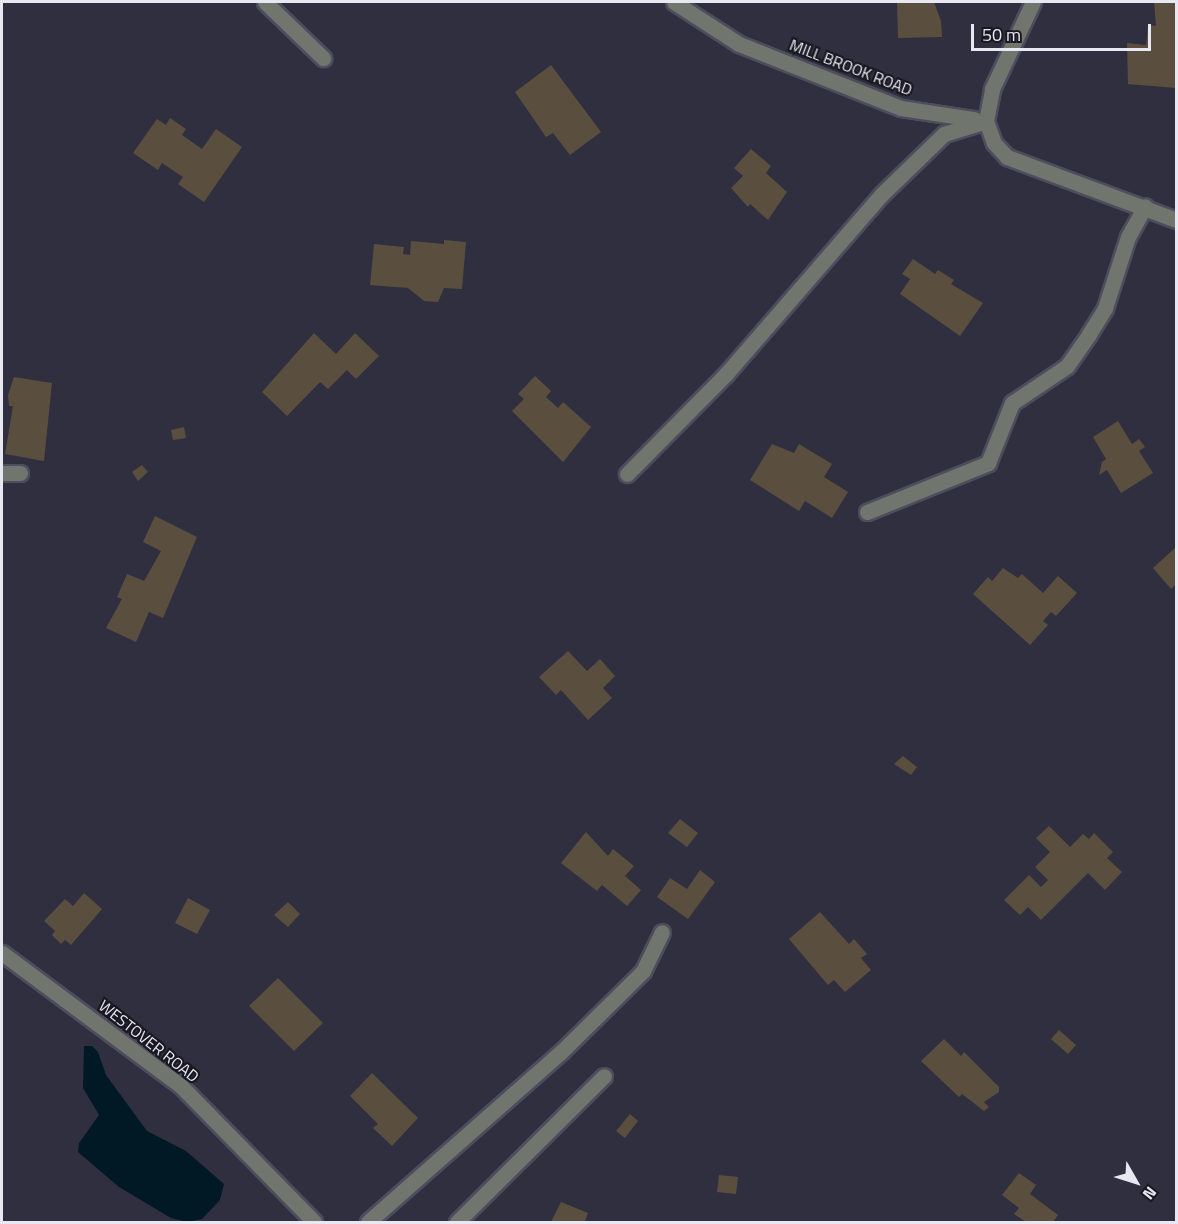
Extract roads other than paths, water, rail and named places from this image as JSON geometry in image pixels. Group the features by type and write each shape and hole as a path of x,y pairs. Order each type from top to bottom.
{"street":[{"path":"265,2 323,58"},
{"name":"MILL BROOK ROAD","path":"674,2 739,44 901,108 986,121"},
{"path":"1033,2 992,89 986,121 994,143 1007,157 1145,206 1176,220"},
{"path":"627,474 726,374 881,195 944,134 986,121"},
{"path":"867,512 987,463 1012,403 1067,366 1105,308 1128,237 1145,206"},
{"path":"2,472 20,473"},
{"path":"368,1222 561,1052 643,971 662,932"},
{"name":"WESTOVER ROAD","path":"2,952 181,1086 314,1222"},
{"path":"457,1222 604,1076"}],"water":[{"path":"84,1046 92,1046 98,1052 106,1075 147,1131 186,1151 224,1184 220,1200 202,1219 187,1222 171,1218 119,1187 78,1152 79,1143 99,1115 83,1088"}]}
